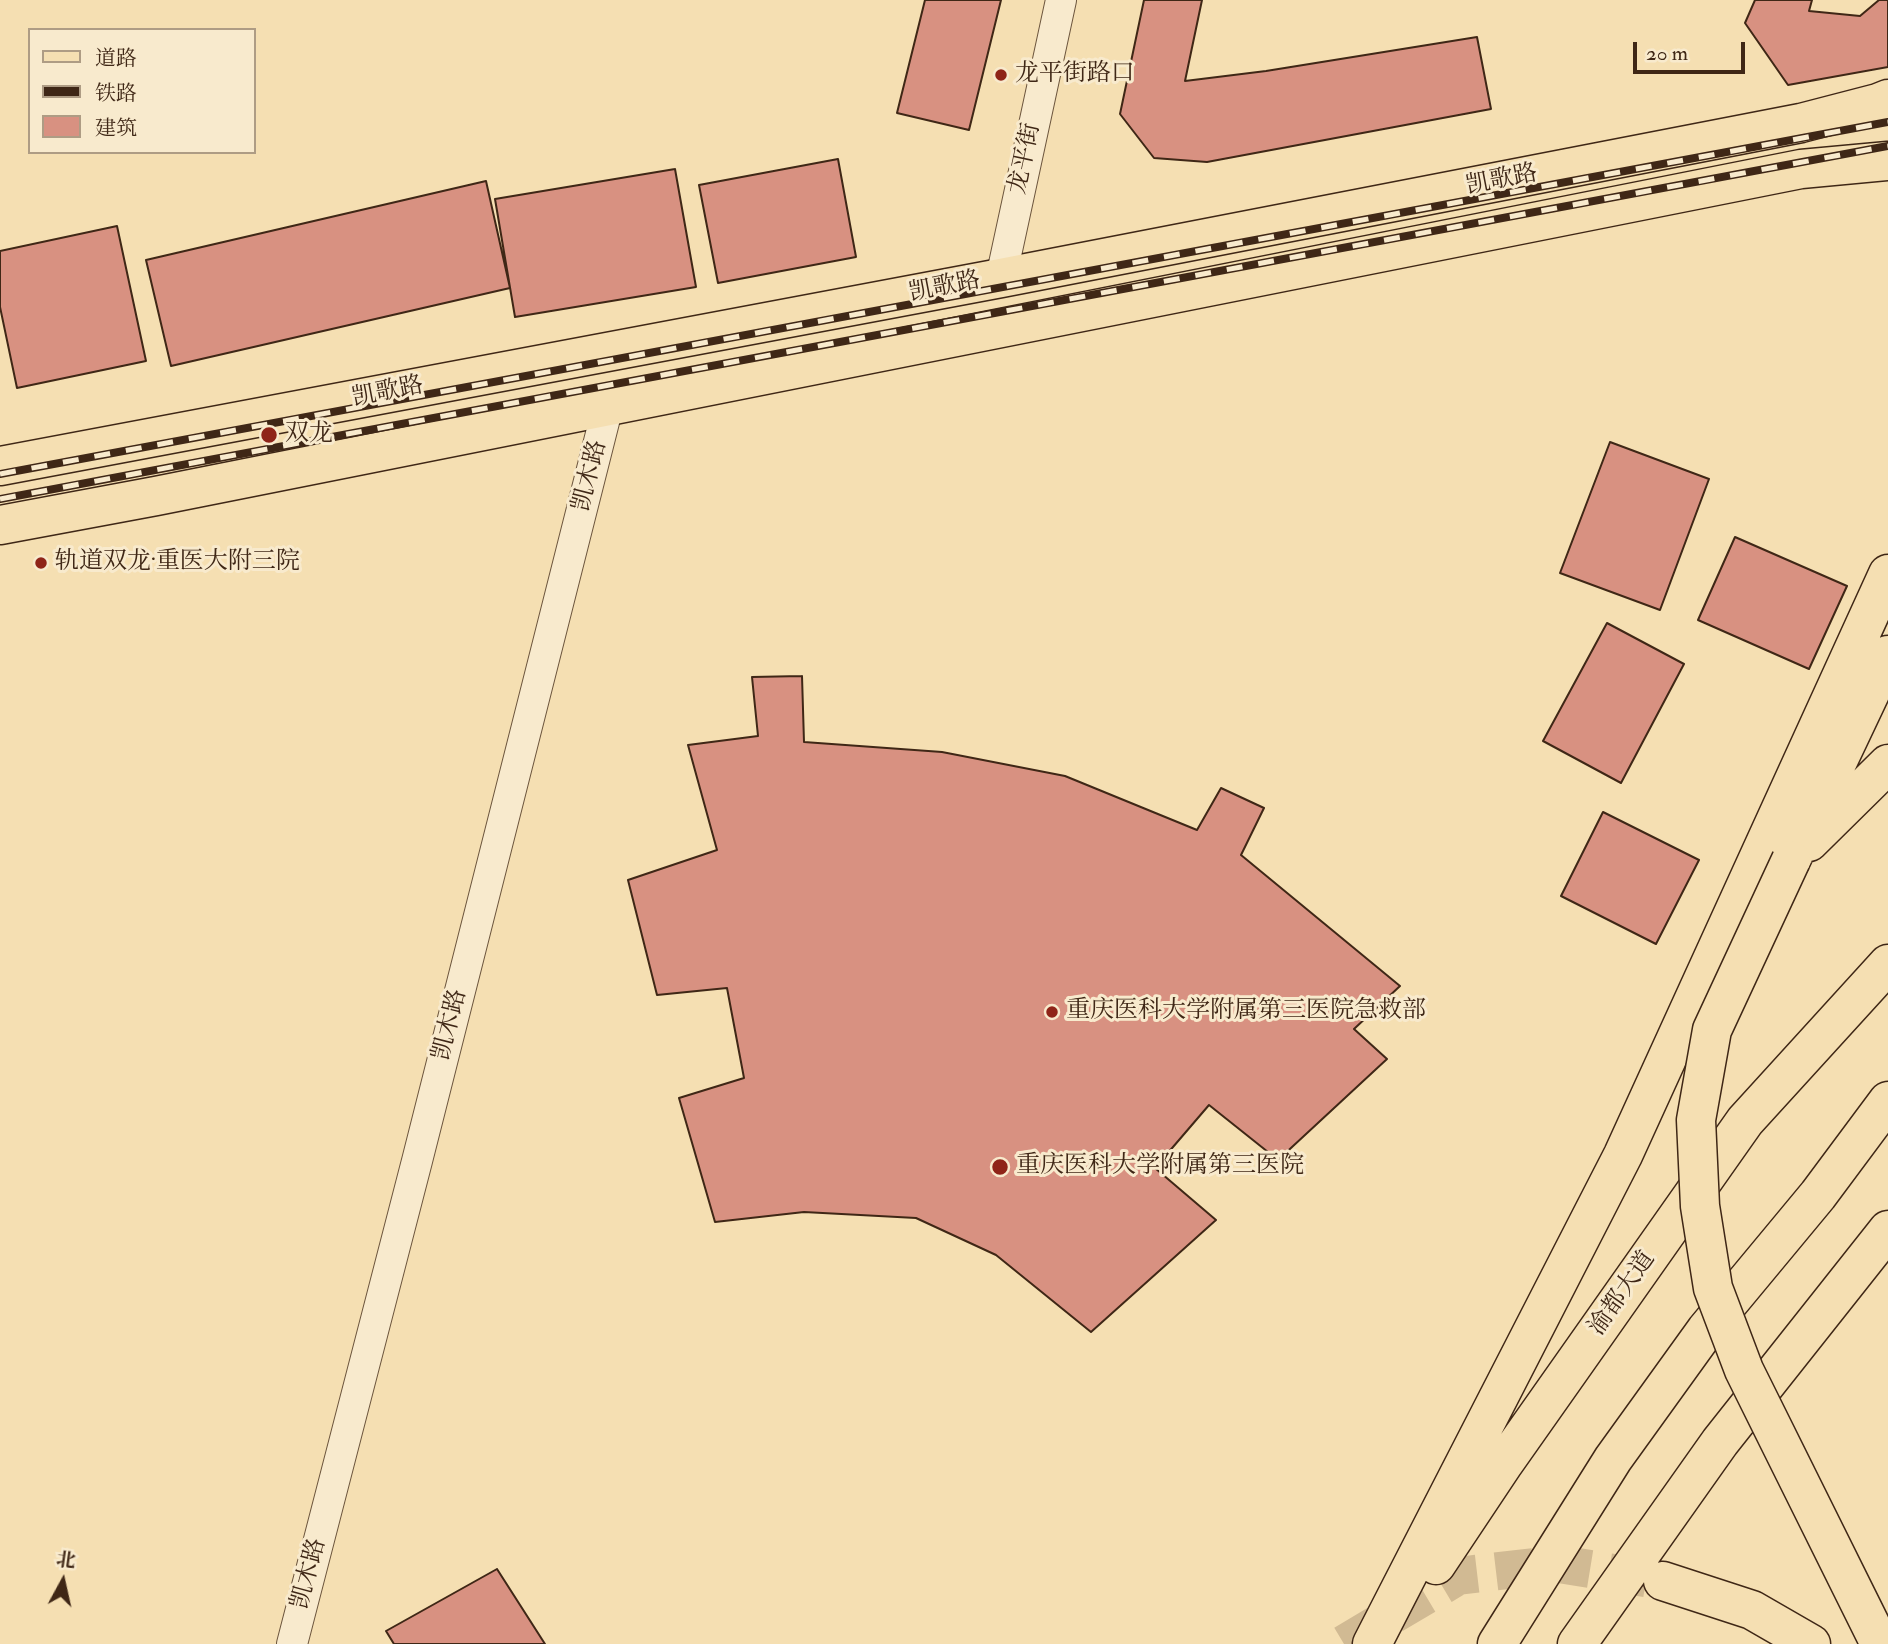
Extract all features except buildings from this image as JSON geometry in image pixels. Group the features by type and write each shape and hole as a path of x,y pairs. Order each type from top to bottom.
{"main road":[{"name":"凯歌路","path":"0,466 1801,124 1888,99"},
{"name":"凯歌路","path":"0,525 170,494 1801,169 1888,161"},
{"path":"1371,1644 1623,1155 1888,574"},
{"path":"1880,1644 1744,1370 1713,1287 1700,1206 1696,1120 1712,1030 1888,654"},
{"path":"1791,860 1888,764"},
{"name":"渝都大道","path":"1383,1644 1504,1463 1745,1121 1888,964"},
{"path":"1497,1644 1612,1459 1706,1330 1818,1195 1888,1101"},
{"path":"1577,1644 1720,1442 1888,1230"},
{"path":"1662,1581 1752,1610 1811,1644"}],"street":[{"name":"龙平街","path":"1001,278 1061,0"},
{"name":"凯木路","path":"292,1644 608,406"}],"tunnel":[{"path":"1344,1644 1458,1576 1559,1564 1657,1580"}],"railway":[{"path":"0,474 1888,122"},
{"path":"0,499 1888,146"}],"place":[{"name":"龙平街路口","path":"1001,75"},
{"name":"双龙","path":"269,435"},
{"name":"轨道双龙·重医大附三院","path":"41,563"},
{"name":"重庆医科大学附属第三医院急救部","path":"1052,1012"},
{"name":"重庆医科大学附属第三医院","path":"1000,1167"}]}
